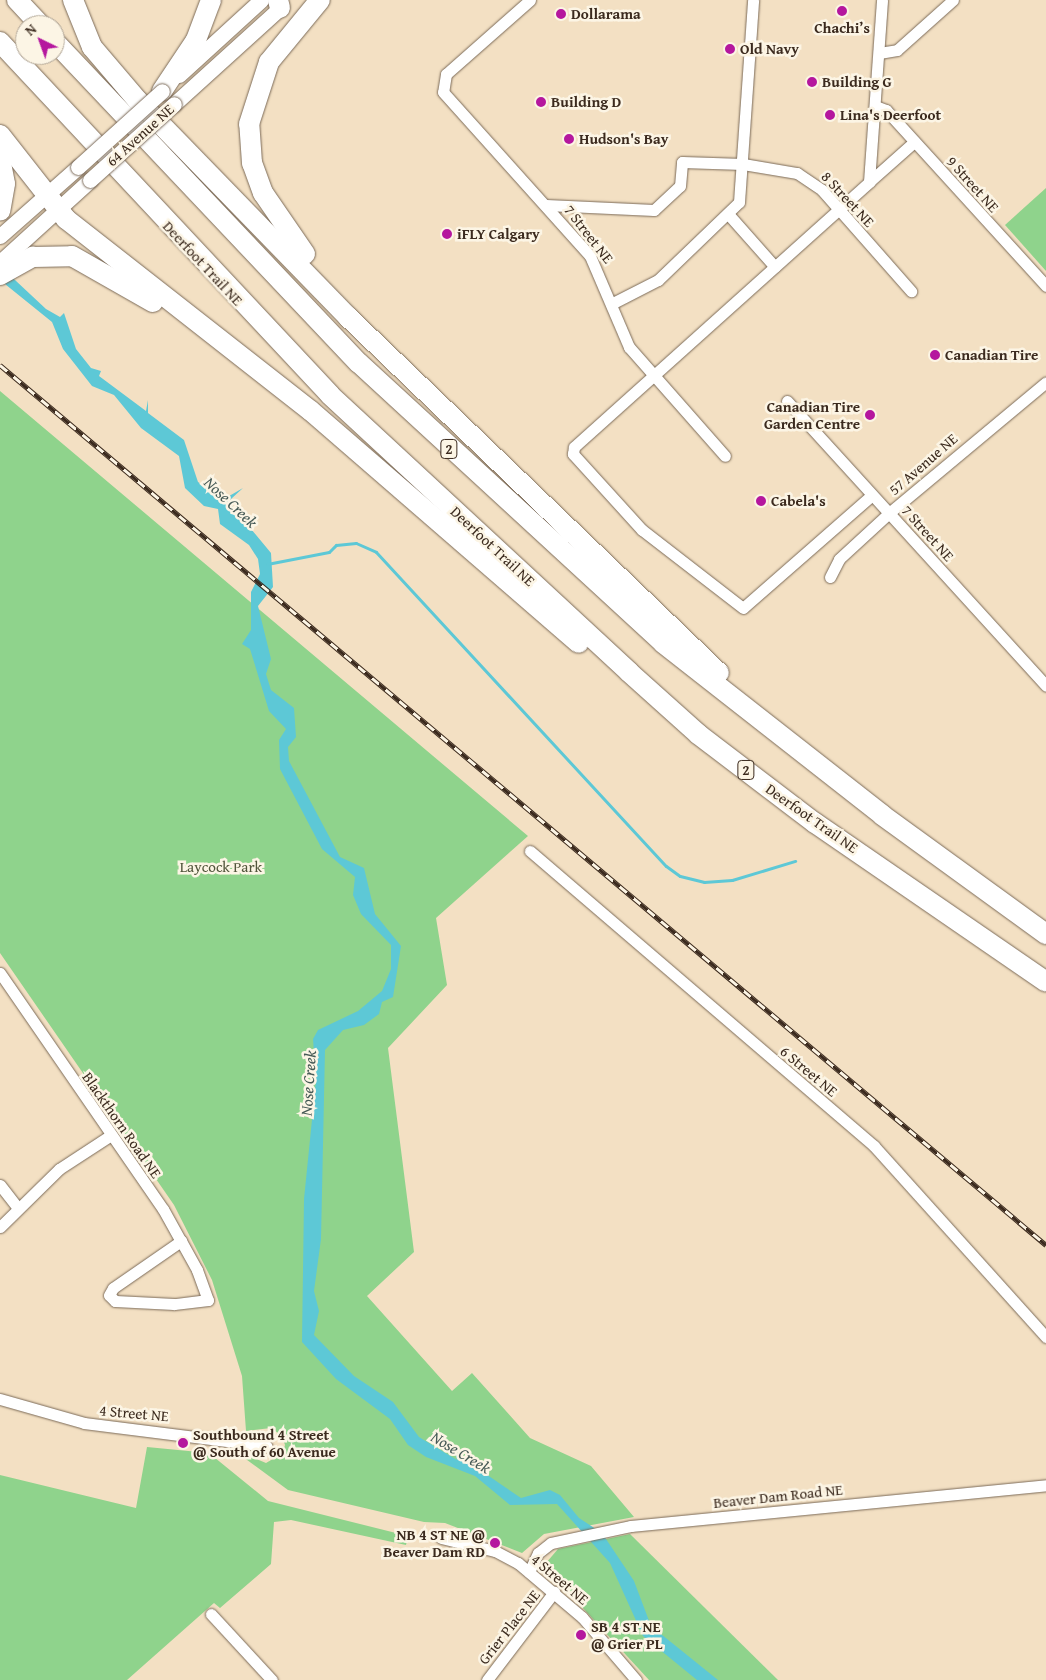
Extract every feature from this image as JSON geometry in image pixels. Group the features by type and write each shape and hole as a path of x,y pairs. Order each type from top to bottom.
{"highway":[{"path":"17,0 31,15"},
{"path":"72,0 81,28 106,66 451,417 741,695 868,797 882,815"},
{"path":"168,97 200,33 211,0"},
{"path":"320,0 278,46 259,83 249,124 256,177 292,239 451,417"},
{"name":"Deerfoot Trail NE","path":"0,42 304,369 629,672 698,734 815,823 870,859 1046,982"},
{"name":"2","path":"65,53 225,226 450,449 663,643 882,815 1046,934"},
{"path":"0,135 51,203 221,342 311,411 467,550 610,669 629,672"},
{"path":"0,158 5,184 0,211"},
{"path":"0,275 33,257 72,256 221,342"},
{"path":"870,859 1046,998"}],"main road":[{"name":"64 Avenue NE","path":"0,236 90,180 261,0"},
{"name":"64 Avenue NE","path":"0,262 51,203 78,167 168,97 279,4"}],"street":[{"name":"7 Street NE","path":"530,0 446,74 443,92 546,205 597,266 629,347 725,456"},
{"path":"612,304 658,280 729,216 742,192 753,0"},
{"path":"869,182 882,0"},
{"path":"879,53 897,50 953,0"},
{"name":"9 Street NE","path":"875,106 886,110 1046,286"},
{"path":"872,494 743,608 736,607 642,530 573,454 574,447 914,142"},
{"name":"8 Street NE","path":"546,205 654,210 680,186 682,162 744,164 804,176 839,209 911,291"},
{"path":"729,216 775,267"},
{"name":"57 Avenue NE","path":"830,577 839,559 889,513 1046,382"},
{"name":"7 Street NE","path":"787,401 1046,686"},
{"name":"6 Street NE","path":"530,851 874,1146 1046,1337"},
{"name":"Blackthorn Road NE","path":"0,973 181,1241 208,1300 174,1304 114,1301 109,1295 113,1288 181,1241"},
{"path":"0,1227 17,1207 59,1170 110,1135"},
{"path":"0,1185 17,1207"},
{"name":"4 Street NE","path":"0,1399 84,1423 267,1446"},
{"name":"Beaver Dam Road NE","path":"529,1572 543,1548 563,1540 630,1526 1046,1485"},
{"name":"4 Street NE","path":"441,1538 495,1551 529,1572 582,1617 636,1680"},
{"name":"Grier Place NE","path":"487,1680 554,1592"},
{"path":"210,1614 272,1680"}],"green space":[{"path":"1046,188 1046,271 1005,225"},
{"name":"Laycock Park","path":"0,391 528,836 436,918 447,985 388,1048 414,1252 367,1296 452,1391 472,1373 530,1438 591,1466 634,1517 544,1534 522,1553 445,1523 424,1522 288,1490 232,1449 266,1463 283,1453 285,1445 282,1436 271,1428 246,1431 242,1376 212,1280 174,1205 0,953"},
{"path":"147,1447 209,1453 268,1501 408,1536 406,1545 291,1520 274,1522 271,1564 220,1608 214,1603 127,1680 0,1680 0,1475 136,1508"},
{"path":"630,1534 778,1680 649,1680 547,1569 546,1563 558,1549"}],"water":[{"name":"Nose Creek","path":"0,266 46,309 60,317 64,313 76,349 91,368 101,371 99,376 146,411 148,400 148,413 184,440 198,482 224,499 243,488 231,499 232,506 271,553 273,587 258,606 271,659 266,674 271,690 294,708 296,737 288,747 289,761 340,857 364,868 375,914 401,946 393,997 382,1002 379,1014 364,1025 343,1030 325,1050 321,1239 314,1291 319,1311 314,1335 354,1376 393,1402 419,1437 457,1460 455,1453 521,1498 550,1490 560,1495 579,1518 602,1533 634,1581 651,1626 718,1680 697,1680 643,1636 610,1563 557,1504 510,1505 475,1476 426,1457 408,1445 390,1419 336,1379 302,1342 304,1199 316,1080 313,1039 318,1030 358,1011 382,991 391,969 391,945 361,914 353,895 355,877 322,849 280,769 279,740 286,729 269,711 250,649 242,644 251,630 251,592 260,574 258,559 249,545 220,524 218,509 204,506 185,488 179,456 141,428 114,395 92,386 63,349 52,322 0,280"}],"waterway":[{"path":"267,564 329,552 336,545 356,543 376,552 666,866 680,876 704,882 732,880 795,861"}],"railway":[{"path":"0,365 1046,1245"}],"place":[{"name":"Chachi’s","path":"842,11"},
{"name":"Dollarama","path":"561,14"},
{"name":"Old Navy","path":"730,49"},
{"name":"Building G","path":"812,82"},
{"name":"Building D","path":"541,102"},
{"name":"Lina's Deerfoot","path":"830,115"},
{"name":"Hudson's Bay","path":"569,139"},
{"name":"iFLY Calgary","path":"447,234"},
{"name":"Canadian Tire","path":"935,355"},
{"name":"Canadian Tire Garden Centre","path":"870,415"},
{"name":"Cabela's","path":"761,501"},
{"name":"Southbound 4 Street @ South of 60 Avenue","path":"183,1443"},
{"name":"NB 4 ST NE @ Beaver Dam RD","path":"495,1543"},
{"name":"SB 4 ST NE @ Grier PL","path":"581,1635"}]}
